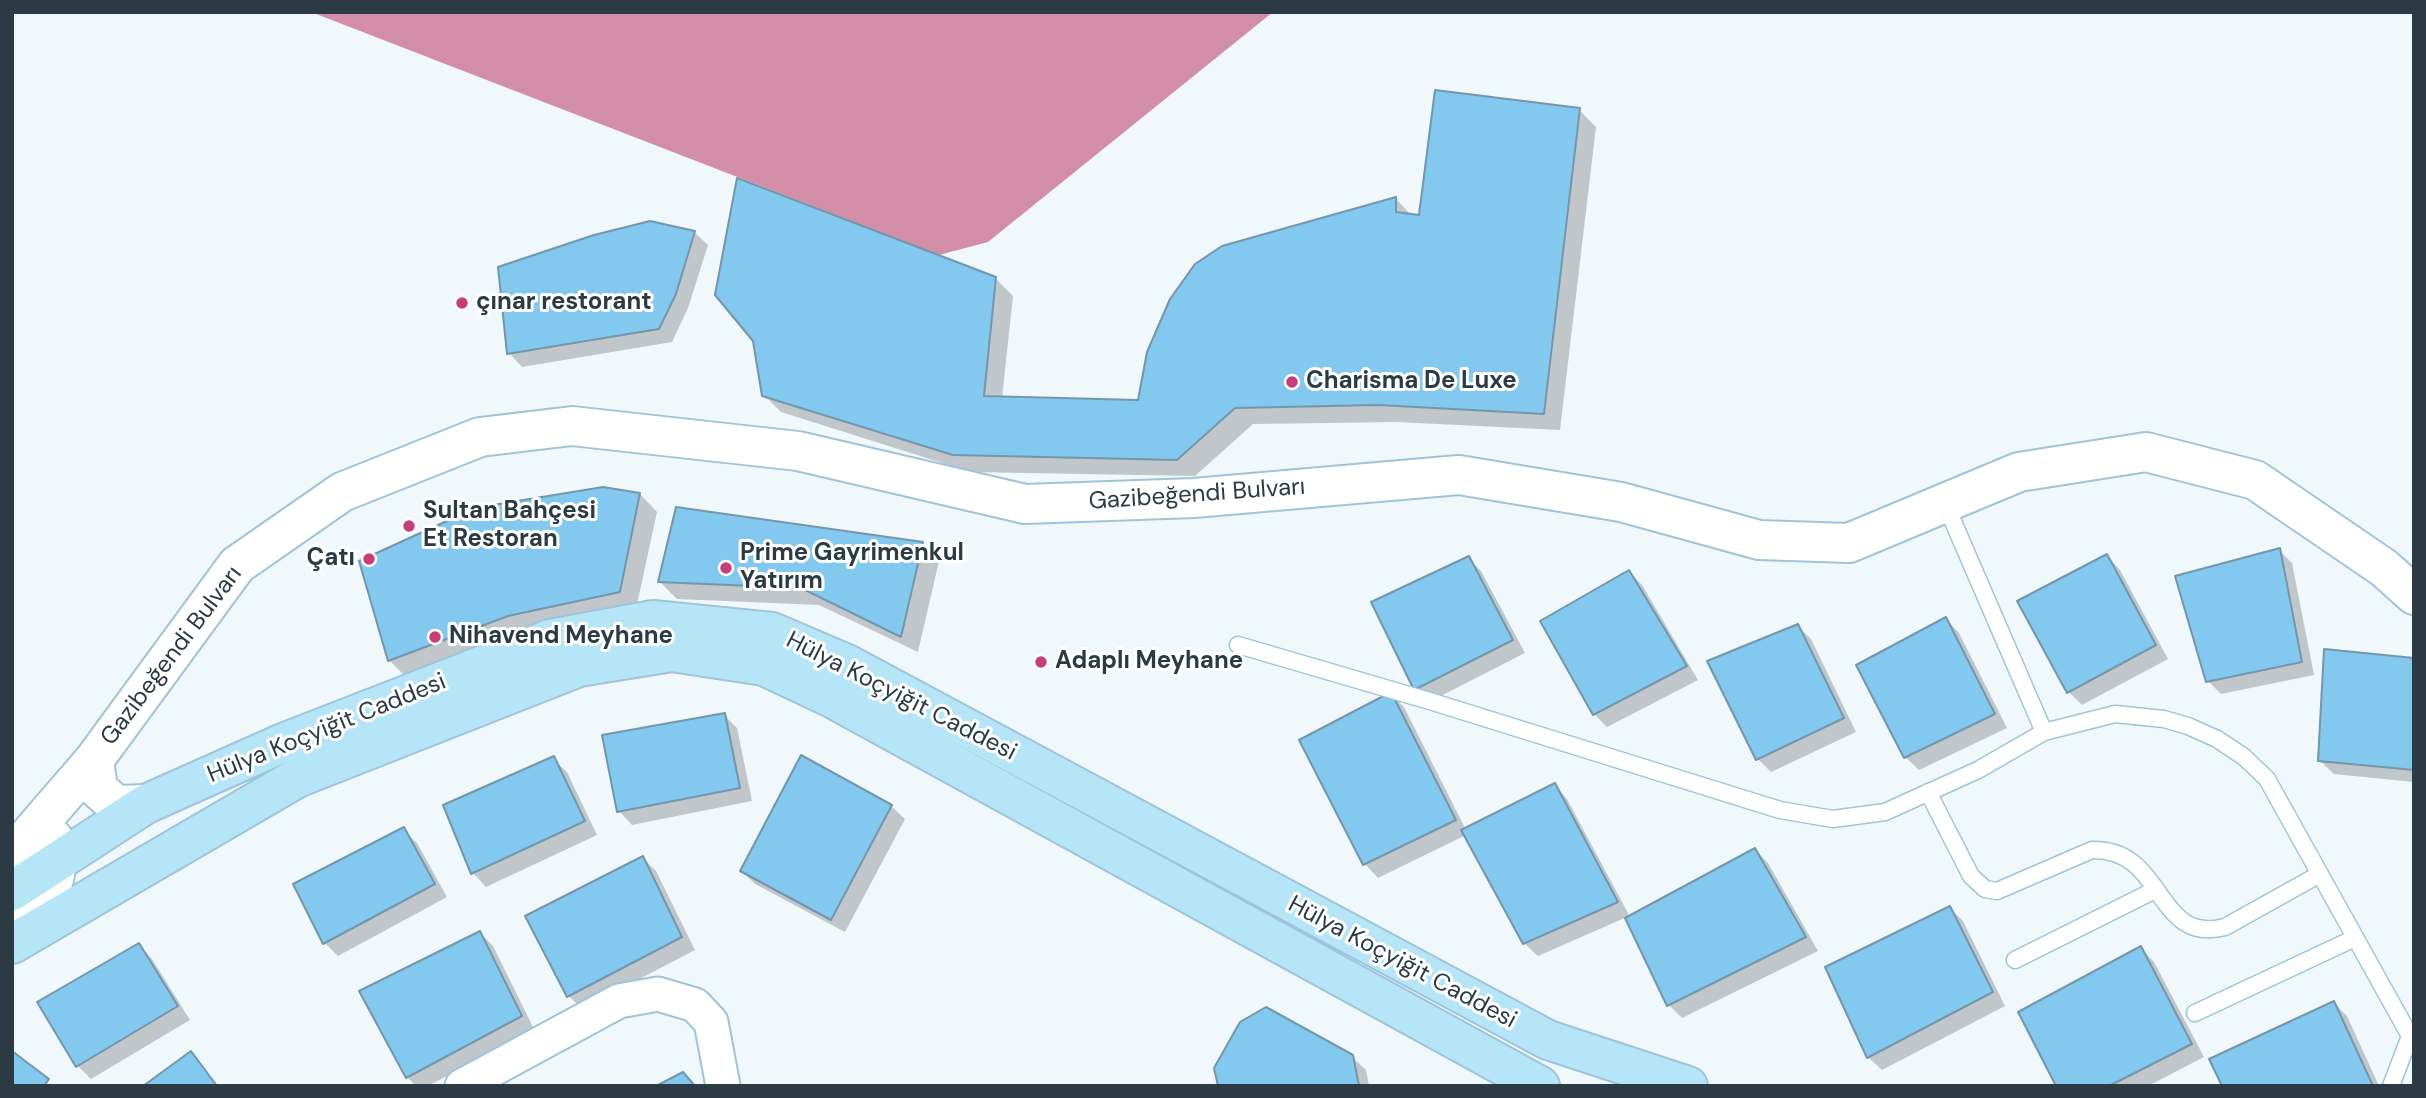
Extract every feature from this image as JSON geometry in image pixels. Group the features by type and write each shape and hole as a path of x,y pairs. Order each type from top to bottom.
{"main road":[{"name":"Hülya Koçyiğit Caddesi","path":"12,891 36,850 283,743 550,639 653,620 772,632 847,664 1548,1040 1688,1086"},
{"name":"Hülya Koçyiğit Caddesi","path":"12,944 297,778 579,667 672,652 765,666 832,698 1541,1086"}],"street":[{"name":"Gazibeğendi Bulvarı","path":"12,936 52,888 36,850 55,823 69,790 237,565 342,492 480,437 572,426 798,451 1025,504 1194,498 1459,475 1621,502 1759,540 1849,543 2019,472 2146,452 2255,480 2385,568 2414,595"},
{"path":"94,760 98,789 116,805 146,804"},
{"path":"462,1086 619,1001 658,994 695,1005 711,1022 723,1086"}],"lane":[{"path":"1945,503 2044,732"},
{"path":"1238,645 1807,816 1833,819 1885,812 1978,770 2044,732 2115,714 2140,715 2188,726 2217,738 2244,757 2267,779 2412,1036 2391,1086"},
{"path":"1928,792 1971,876 1985,889 2008,889 2092,850 2106,849 2131,858 2148,876 2169,909 2182,919 2213,930 2225,927 2320,874"},
{"path":"2015,960 2155,890"},
{"path":"2195,1013 2355,938"}],"shaded area":[{"path":"311,12 1273,12 988,242 939,255"}],"building":[{"path":"1435,90 1580,108 1544,414 1379,405 1235,408 1177,460 953,455 762,396 753,341 715,295 737,178 996,277 984,396 1138,400 1147,352 1170,299 1195,264 1222,246 1396,197 1396,212 1419,215"},
{"path":"650,221 695,231 676,294 659,329 507,354 498,267 594,235"},
{"path":"603,487 640,493 620,592 508,616 388,661 359,561 449,520 487,506"},
{"path":"676,507 923,542 901,637 801,588 658,582"},
{"path":"2280,548 2302,662 2206,682 2175,576"},
{"path":"2107,554 2156,645 2067,693 2017,601"},
{"path":"1469,556 1513,640 1414,690 1371,602"},
{"path":"1629,570 1687,666 1593,715 1540,621"},
{"path":"1946,617 1995,714 1904,758 1856,665"},
{"path":"1798,624 1844,718 1756,760 1707,661"},
{"path":"2324,649 2414,658 2414,770 2318,761"},
{"path":"1391,692 1456,820 1363,865 1299,740"},
{"path":"725,713 740,788 617,812 602,735"},
{"path":"801,755 892,805 831,920 740,871"},
{"path":"554,756 585,821 471,874 443,805"},
{"path":"1555,783 1618,902 1523,944 1461,830"},
{"path":"404,827 435,884 323,944 293,884"},
{"path":"1755,848 1806,937 1667,1006 1625,918"},
{"path":"643,856 682,937 567,997 525,916"},
{"path":"1950,906 1993,992 1867,1058 1825,967"},
{"path":"480,931 522,1016 406,1078 359,991"},
{"path":"139,943 178,1006 76,1067 37,1002"},
{"path":"2141,946 2192,1044 2109,1086 2056,1086 2018,1012"},
{"path":"2334,1001 2373,1086 2222,1086 2209,1059"},
{"path":"1266,1007 1353,1055 1359,1086 1218,1086 1214,1068 1240,1022"},
{"path":"12,1051 49,1079 44,1086 12,1086"},
{"path":"191,1051 217,1086 143,1086"},
{"path":"683,1072 695,1086 656,1086"}],"place":[{"name":"çınar restorant","path":"462,303"},
{"name":"Charisma De Luxe","path":"1292,382"},
{"name":"Sultan Bahçesi Et Restoran","path":"409,526"},
{"name":"Çatı","path":"369,559"},
{"name":"Prime Gayrimenkul Yatırım","path":"726,568"},
{"name":"Nihavend Meyhane","path":"435,637"},
{"name":"Adaplı Meyhane","path":"1041,662"}]}
